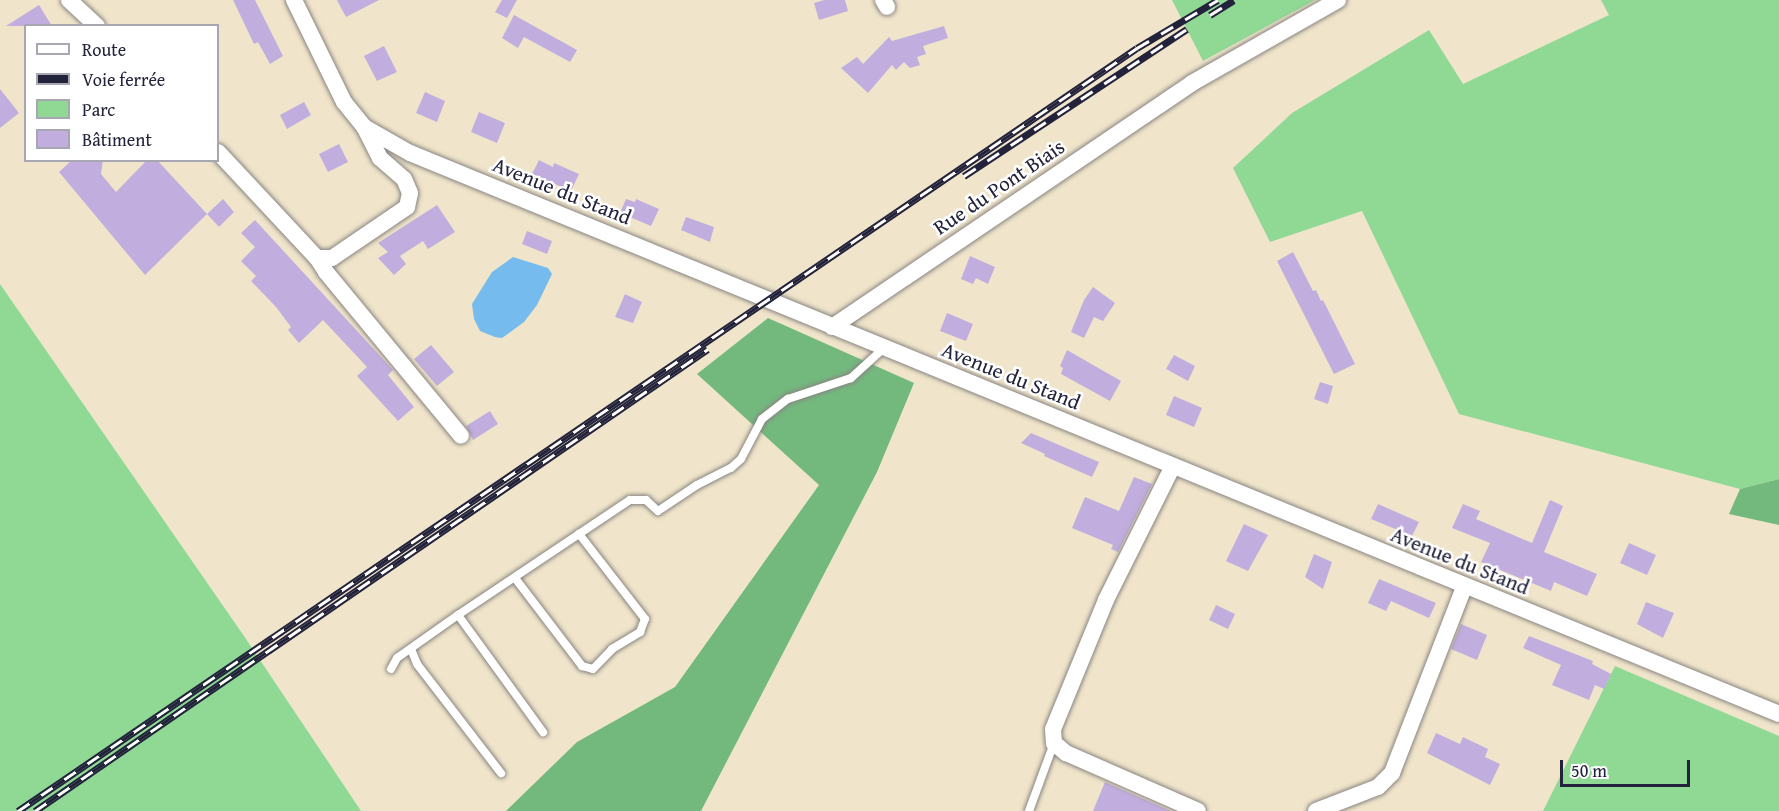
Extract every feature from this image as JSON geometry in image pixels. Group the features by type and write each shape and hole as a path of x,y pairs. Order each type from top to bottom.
{"street":[{"path":"69,0 95,24"},
{"name":"Avenue du Stand","path":"294,0 344,102 364,127 411,153 1464,587 1779,714"},
{"name":"Rue du Pont Biais","path":"832,327 1192,83 1338,0"},
{"path":"317,258 332,258 407,207 410,193 404,179 380,158 364,127"},
{"path":"219,153 317,258 461,436"},
{"path":"1173,466 1106,600 1053,729 1054,743 1066,753 1198,811"},
{"path":"1316,811 1378,787 1392,773 1464,587"}],"lane":[{"path":"391,669 397,658 630,500 646,500 658,511 697,485 731,468 741,459 762,419 788,399 851,378 884,348"},
{"path":"515,578 582,666 593,669 612,649 640,633 645,619 579,534"},
{"path":"458,615 543,732"},
{"path":"411,649 417,664 501,773"},
{"path":"1029,811 1054,743"}],"green space":[{"path":"1172,0 1315,0 1203,61"},
{"path":"1601,0 1779,0 1779,479 1740,489 1459,414 1362,211 1270,242 1233,168 1292,113 1429,30 1463,84 1609,15"},
{"path":"0,284 244,636 361,811 0,811"},
{"path":"768,318 914,383 877,472 701,811 506,811 577,742 675,687 819,485 697,374"},
{"path":"1779,479 1779,525 1729,514 1740,489"},
{"path":"1615,666 1779,736 1779,811 1543,811"}],"water":[{"path":"513,257 548,268 552,274 537,305 524,322 502,338 495,337 480,331 474,319 472,304 492,272"}],"building":[{"path":"233,0 255,0 283,56 270,64 258,42 254,44"},
{"path":"337,0 379,0 346,17"},
{"path":"502,0 517,0 507,18 495,12"},
{"path":"824,0 845,0 848,11 819,20 814,3"},
{"path":"39,5 51,24 24,24 24,26 6,26"},
{"path":"514,15 577,50 570,62 524,37 518,48 502,38"},
{"path":"944,26 948,38 923,46 926,54 917,57 920,65 910,68 904,62 896,70 892,65 868,93 841,68 857,57 863,64 889,37 892,41"},
{"path":"384,46 397,72 377,81 364,56"},
{"path":"0,89 19,113 0,128"},
{"path":"425,92 445,101 437,122 416,113"},
{"path":"304,102 311,115 287,129 280,115"},
{"path":"479,112 505,123 497,143 471,132"},
{"path":"339,144 348,162 328,172 319,154"},
{"path":"539,160 553,167 554,163 579,174 571,191 532,174"},
{"path":"70,162 103,162 101,174 116,192 145,162 159,162 207,214 145,275 59,172"},
{"path":"223,199 234,212 219,227 207,214"},
{"path":"626,199 635,202 636,199 659,209 651,226 620,213"},
{"path":"437,205 455,232 428,249 423,241 400,256 406,264 394,275 378,258 388,252 378,243"},
{"path":"686,217 714,227 710,242 681,230"},
{"path":"255,220 393,370 388,375 414,407 398,421 357,376 367,367 323,320 299,343 288,330 291,327 276,307 251,281 256,276 241,261 255,247 241,233"},
{"path":"527,231 552,241 547,254 522,244"},
{"path":"1293,252 1313,291 1316,290 1321,301 1323,300 1355,364 1334,374 1277,261"},
{"path":"970,256 995,267 988,284 976,278 973,284 961,279"},
{"path":"1093,287 1115,303 1103,321 1094,317 1084,338 1071,332 1084,300"},
{"path":"625,294 642,302 633,323 615,317"},
{"path":"947,313 973,324 966,341 940,331"},
{"path":"431,345 454,372 437,386 414,359"},
{"path":"1067,350 1121,381 1110,401 1061,374 1063,368 1060,366"},
{"path":"1174,355 1195,366 1188,381 1166,369"},
{"path":"1320,382 1333,386 1328,404 1314,399"},
{"path":"1174,396 1202,408 1194,427 1166,415"},
{"path":"490,411 498,424 473,440 466,426"},
{"path":"1031,433 1099,462 1092,477 1021,443"},
{"path":"1134,477 1152,484 1118,552 1111,549 1113,545 1072,528 1085,497 1119,511"},
{"path":"1550,500 1563,506 1544,552 1597,574 1587,596 1554,582 1551,591 1481,562 1490,543 1452,528 1463,504 1480,511 1476,519 1532,543"},
{"path":"1378,504 1419,522 1412,536 1371,519"},
{"path":"1244,524 1268,535 1248,571 1226,561"},
{"path":"1629,543 1656,555 1647,575 1620,563"},
{"path":"1314,554 1332,562 1323,589 1305,577"},
{"path":"1379,579 1436,603 1429,618 1391,601 1386,611 1368,603"},
{"path":"1646,602 1674,613 1663,638 1637,624"},
{"path":"1216,605 1235,614 1228,629 1209,620"},
{"path":"1461,624 1487,635 1477,660 1451,649"},
{"path":"1529,636 1593,661 1592,664 1611,674 1604,689 1595,685 1589,700 1552,685 1561,665 1523,648"},
{"path":"1436,733 1460,744 1463,737 1488,749 1485,757 1500,764 1490,785 1427,753"},
{"path":"1105,782 1114,786 1171,811 1093,811"}],"railway":[{"path":"18,811 1137,48 1218,0"},
{"path":"1210,15 1234,0"},
{"path":"964,176 1187,29"},
{"path":"35,811 708,349"}]}
